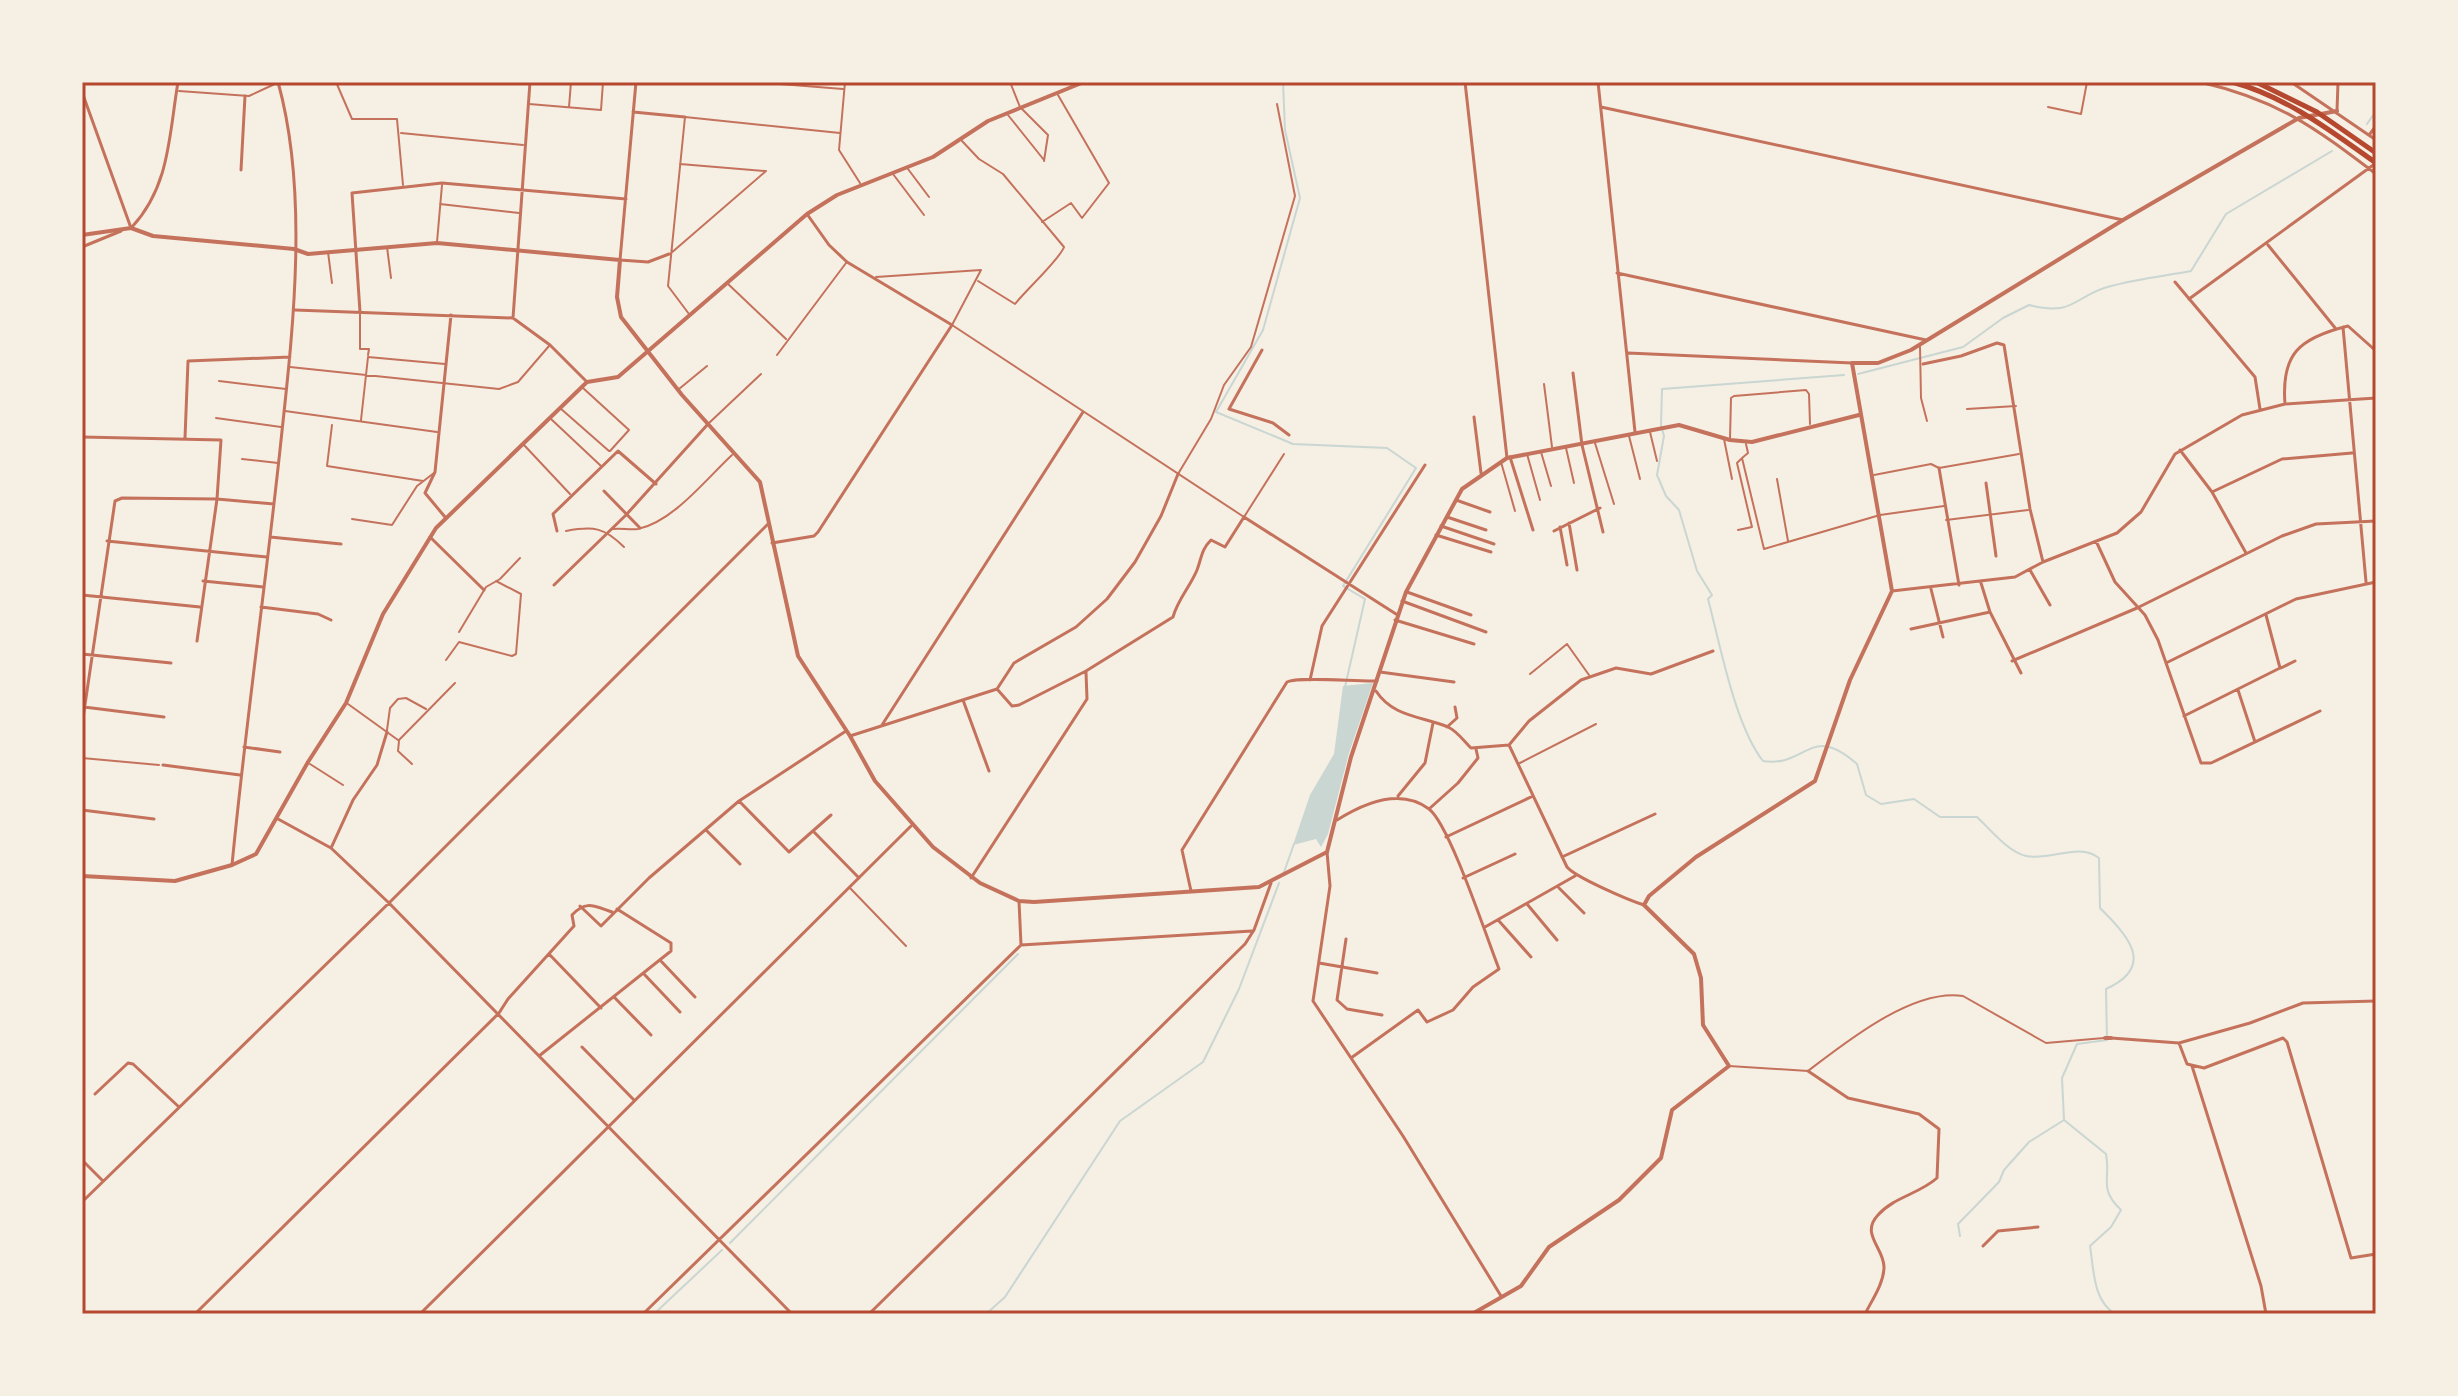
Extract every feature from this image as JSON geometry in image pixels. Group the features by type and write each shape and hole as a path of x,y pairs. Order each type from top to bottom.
{"main road":[{"path":"2232,82 2270,95 2307,115 2376,163"},
{"path":"2256,82 2317,112 2376,153"}],"street":[{"path":"82,247 131,228 151,203 160,186 178,82"},
{"path":"232,865 295,310 288,119 279,82"},
{"path":"513,318 515,251 530,82"},
{"path":"636,82 617,307 646,351 760,482 798,656 875,781 911,826 971,878 1019,901 1259,887 1327,852"},
{"path":"82,876 175,881 232,865 256,854 308,762 346,703 383,614 430,537 587,382 618,377 807,214 837,195 907,168 1006,113 1084,82"},
{"path":"1465,82 1508,457 1533,530"},
{"path":"1598,82 1635,433"},
{"path":"2202,82 2264,100 2299,118 2376,174"},
{"path":"2291,82 2376,140"},
{"path":"2337,111 2338,82"},
{"path":"82,95 131,228"},
{"path":"241,170 245,96"},
{"path":"1601,107 2123,220"},
{"path":"1627,353 1852,363 1896,358 2123,220 2299,118 2317,112 2337,111"},
{"path":"633,112 685,117"},
{"path":"2369,135 2376,126"},
{"path":"2189,299 2376,163"},
{"path":"360,312 353,250 352,193 442,183 626,199"},
{"path":"772,543 814,536 818,532 952,325 847,262 829,245 807,214"},
{"path":"82,235 131,228 153,236 294,249 308,254 437,243 648,262 669,254"},
{"path":"2267,244 2336,329"},
{"path":"1617,273 1926,340"},
{"path":"2175,282 2255,377 2260,409"},
{"path":"295,310 513,318 550,345 587,382"},
{"path":"446,518 425,493 435,472 451,315"},
{"path":"2285,404 2283,374 2296,349 2348,326 2376,351"},
{"path":"2343,327 2366,582"},
{"path":"1922,362 2001,343 2010,365 2030,509 2043,562"},
{"path":"1262,350 1229,409 1273,423 1289,435"},
{"path":"185,438 188,361 290,357"},
{"path":"1644,905 1649,896 1696,857 1806,790 1820,773 1827,742 1850,680 1892,591 1852,363"},
{"path":"1573,373 1582,445 1600,508 1603,532"},
{"path":"1892,591 1931,589 2015,577 2043,562 2117,533 2141,512 2180,450 2226,422 2260,409 2285,404 2376,398"},
{"path":"882,725 1083,412"},
{"path":"1501,1296 1313,1001 1330,886 1327,852 1362,720 1376,691 1402,601 1456,500 1481,473 1508,457 1686,425 1730,440 1746,442 1859,415"},
{"path":"1474,417 1481,473"},
{"path":"554,585 656,484 708,424"},
{"path":"82,437 221,440 217,499 207,551 197,641"},
{"path":"2180,450 2212,492 2246,553"},
{"path":"557,531 552,517 570,494 612,453 621,452 656,484"},
{"path":"2212,492 2282,459 2354,453"},
{"path":"1310,680 1322,626 1425,465"},
{"path":"1939,468 1959,585"},
{"path":"850,736 997,689 1014,663 1076,627 1107,599 1135,562 1161,516 1178,474"},
{"path":"1986,483 1996,556"},
{"path":"604,491 640,528"},
{"path":"82,725 111,511 118,499 217,499 274,504"},
{"path":"1456,500 1490,512"},
{"path":"1554,531 1600,508"},
{"path":"997,689 1012,706 1019,705 1086,671 1173,617 1179,596 1196,571 1202,549 1211,540 1225,547 1244,517 1396,617 1474,644"},
{"path":"1447,517 1486,530"},
{"path":"2012,661 2137,608 2302,528 2376,521"},
{"path":"1569,523 1577,570"},
{"path":"82,1202 389,903 768,524"},
{"path":"1441,526 1494,544"},
{"path":"1560,527 1567,565"},
{"path":"1436,535 1491,552"},
{"path":"270,537 341,544"},
{"path":"430,537 484,590"},
{"path":"107,541 267,557"},
{"path":"2096,541 2115,582 2145,615 2166,663 2201,763 2211,763 2320,711"},
{"path":"2030,570 2050,605"},
{"path":"203,581 264,587"},
{"path":"2166,663 2296,599 2376,582"},
{"path":"1981,583 1990,612 2012,661 2021,673"},
{"path":"1931,589 1943,637"},
{"path":"1406,592 1471,615"},
{"path":"82,595 200,607"},
{"path":"1402,601 1486,632"},
{"path":"261,607 318,614 331,620"},
{"path":"1911,629 1990,612"},
{"path":"2266,615 2280,668"},
{"path":"1476,749 1509,745 1540,712 1590,676 1616,668 1651,674 1713,651"},
{"path":"82,654 171,663"},
{"path":"2184,716 2295,661"},
{"path":"971,878 1087,699 1086,671"},
{"path":"1380,672 1454,682"},
{"path":"1191,892 1182,850 1287,682 1296,678 1377,681"},
{"path":"2238,690 2255,742"},
{"path":"1376,691 1398,712 1447,727 1476,749 1478,758 1469,772 1429,809"},
{"path":"963,700 989,771"},
{"path":"84,707 164,717"},
{"path":"1447,727 1457,718 1455,707"},
{"path":"1336,820 1361,806 1398,796 1425,763 1433,723"},
{"path":"580,906 601,926 612,912 739,801 846,731"},
{"path":"331,848 353,800 377,765 387,732"},
{"path":"1472,1314 1521,1286 1549,1247 1619,1200 1661,1158 1672,1110 1729,1066 1703,1025 1701,978 1694,954 1644,905 1622,899 1593,880 1575,876 1562,857 1509,745"},
{"path":"244,747 280,752"},
{"path":"161,765 240,775"},
{"path":"1446,837 1534,795"},
{"path":"1351,1058 1418,1010 1427,1022 1453,1010 1473,987 1499,969 1485,927 1446,837 1429,809 1398,796"},
{"path":"739,801 789,852 831,815"},
{"path":"82,810 154,819"},
{"path":"1562,857 1655,814"},
{"path":"278,819 331,848 389,903 792,1314"},
{"path":"420,1314 911,826"},
{"path":"706,830 740,864"},
{"path":"813,831 859,878"},
{"path":"1463,878 1515,854"},
{"path":"1485,927 1559,888 1575,876"},
{"path":"869,1314 1245,944 1254,930 1271,883"},
{"path":"1559,888 1584,913"},
{"path":"1019,901 1021,945"},
{"path":"195,1314 499,1013 574,926 572,915 580,906 587,904 612,912"},
{"path":"1527,904 1557,940"},
{"path":"539,1056 671,951 671,943 617,909"},
{"path":"1498,921 1531,957"},
{"path":"643,1314 1021,945 1254,930"},
{"path":"1346,939 1337,992 1340,1004 1347,1009 1382,1015"},
{"path":"549,954 601,1008"},
{"path":"660,960 695,997"},
{"path":"1319,963 1377,973"},
{"path":"644,973 680,1012"},
{"path":"615,998 651,1035"},
{"path":"2108,1038 2179,1043 2250,1023 2303,1003 2376,1001"},
{"path":"2179,1043 2187,1064 2204,1068 2283,1038 2287,1042 2351,1258 2376,1254"},
{"path":"582,1047 633,1099"},
{"path":"95,1094 128,1063 133,1064 179,1107"},
{"path":"2192,1066 2261,1286 2266,1314"},
{"path":"1808,1071 1848,1098 1919,1114 1939,1129 1937,1178 1927,1187 1895,1201 1874,1220 1871,1234 1884,1262 1884,1272 1865,1314"},
{"path":"82,1160 103,1181"},
{"path":"1983,1246 1998,1231 2038,1227"}],"lane":[{"path":"177,91 245,96 279,82"},
{"path":"336,82 352,119 397,119 403,185"},
{"path":"569,108 571,82"},
{"path":"528,104 601,110 603,82"},
{"path":"845,82 839,150 862,186"},
{"path":"1006,113 1044,161 1048,135 1020,107 1010,82"},
{"path":"2048,107 2081,114 2087,82"},
{"path":"767,83 845,89"},
{"path":"1041,222 1071,203 1082,218 1109,178 1056,92"},
{"path":"1178,474 1211,419 1224,385 1251,347 1295,196 1277,104"},
{"path":"689,314 669,289 669,254 685,117 840,133"},
{"path":"400,133 523,145"},
{"path":"960,139 979,159 1003,174 1041,222 1062,242 1063,252 1015,304 977,280"},
{"path":"669,254 766,171 679,164"},
{"path":"907,168 929,197"},
{"path":"892,173 924,215"},
{"path":"437,243 442,183"},
{"path":"440,204 519,213"},
{"path":"387,247 391,278"},
{"path":"328,252 332,283"},
{"path":"777,355 847,262"},
{"path":"876,277 936,270 981,270 952,325 1244,517 1284,454"},
{"path":"726,283 788,341"},
{"path":"360,312 360,349 369,349 361,421"},
{"path":"289,367 443,385 505,388 526,374 550,345"},
{"path":"1919,345 1921,398 1927,421"},
{"path":"368,357 446,364"},
{"path":"678,390 707,366"},
{"path":"708,424 761,374"},
{"path":"219,381 287,389"},
{"path":"1544,384 1552,449"},
{"path":"560,408 612,453 629,430 582,387"},
{"path":"1730,440 1732,396 1804,390 1808,392 1810,427"},
{"path":"1967,409 2016,406"},
{"path":"285,411 438,432"},
{"path":"216,418 283,428"},
{"path":"550,418 601,466"},
{"path":"332,425 327,466 423,481"},
{"path":"1650,431 1657,461"},
{"path":"1629,435 1640,479"},
{"path":"1724,438 1732,479"},
{"path":"1595,442 1614,504"},
{"path":"1738,530 1752,527 1737,463 1748,453 1746,442"},
{"path":"523,444 570,494"},
{"path":"1566,447 1574,483"},
{"path":"1540,450 1551,486"},
{"path":"566,531 591,527 609,532 640,528 675,508 735,453"},
{"path":"1527,453 1540,500"},
{"path":"1872,476 1931,464 1939,468 2022,453"},
{"path":"1742,458 1764,549 1880,515 1944,506"},
{"path":"242,459 279,464"},
{"path":"1501,461 1515,511"},
{"path":"352,519 392,525 423,481 435,472"},
{"path":"1777,479 1788,542"},
{"path":"1946,520 2030,509"},
{"path":"609,532 624,547"},
{"path":"459,632 484,590 520,558"},
{"path":"446,660 459,642 512,656 516,654 521,594 496,581"},
{"path":"1530,674 1567,644 1590,676"},
{"path":"412,764 398,751 399,740 455,683"},
{"path":"387,732 390,708 398,699 406,698 427,710"},
{"path":"346,703 399,740"},
{"path":"1520,763 1596,724"},
{"path":"82,758 161,765"},
{"path":"308,762 343,785"},
{"path":"849,887 906,946"},
{"path":"1729,1066 1808,1071 1861,1031 1923,1001 1948,994 1963,996 2046,1043 2108,1038"}],"shaded area":[{"path":"1373,683 1349,753 1328,834 1321,847 1316,839 1293,845 1310,795 1334,754 1343,686"}],"waterway":[{"path":"1283,82 1285,130 1300,198 1263,330 1216,412 1293,444 1387,448 1416,468 1343,586 1365,599 1345,687"},
{"path":"2367,124 2376,111"},
{"path":"1858,374 1963,347 2003,318 2029,305 2066,307 2111,286 2191,271 2226,214 2332,151"},
{"path":"1844,375 1662,389 1661,425 1664,436 1657,475 1666,496 1679,510 1697,571 1712,595 1708,599 1736,706 1763,761 1790,759 1818,746 1829,747 1857,764 1866,795 1881,804 1914,799 1940,817 1977,817 2006,845 2026,856 2083,852 2099,858 2100,908 2127,939 2134,960 2121,980 2106,989 2107,1040 2077,1044 2062,1078 2064,1120 2106,1154 2107,1189 2121,1210 2111,1227 2090,1246 2098,1293 2115,1314"},
{"path":"1284,872 1294,844"},
{"path":"986,1314 1005,1297 1120,1121 1203,1062 1239,989 1279,883"},
{"path":"730,1243 1018,954"},
{"path":"1960,1236 1958,1224 1999,1182 2004,1170 2029,1142 2064,1120"},
{"path":"654,1314 722,1250"}]}
